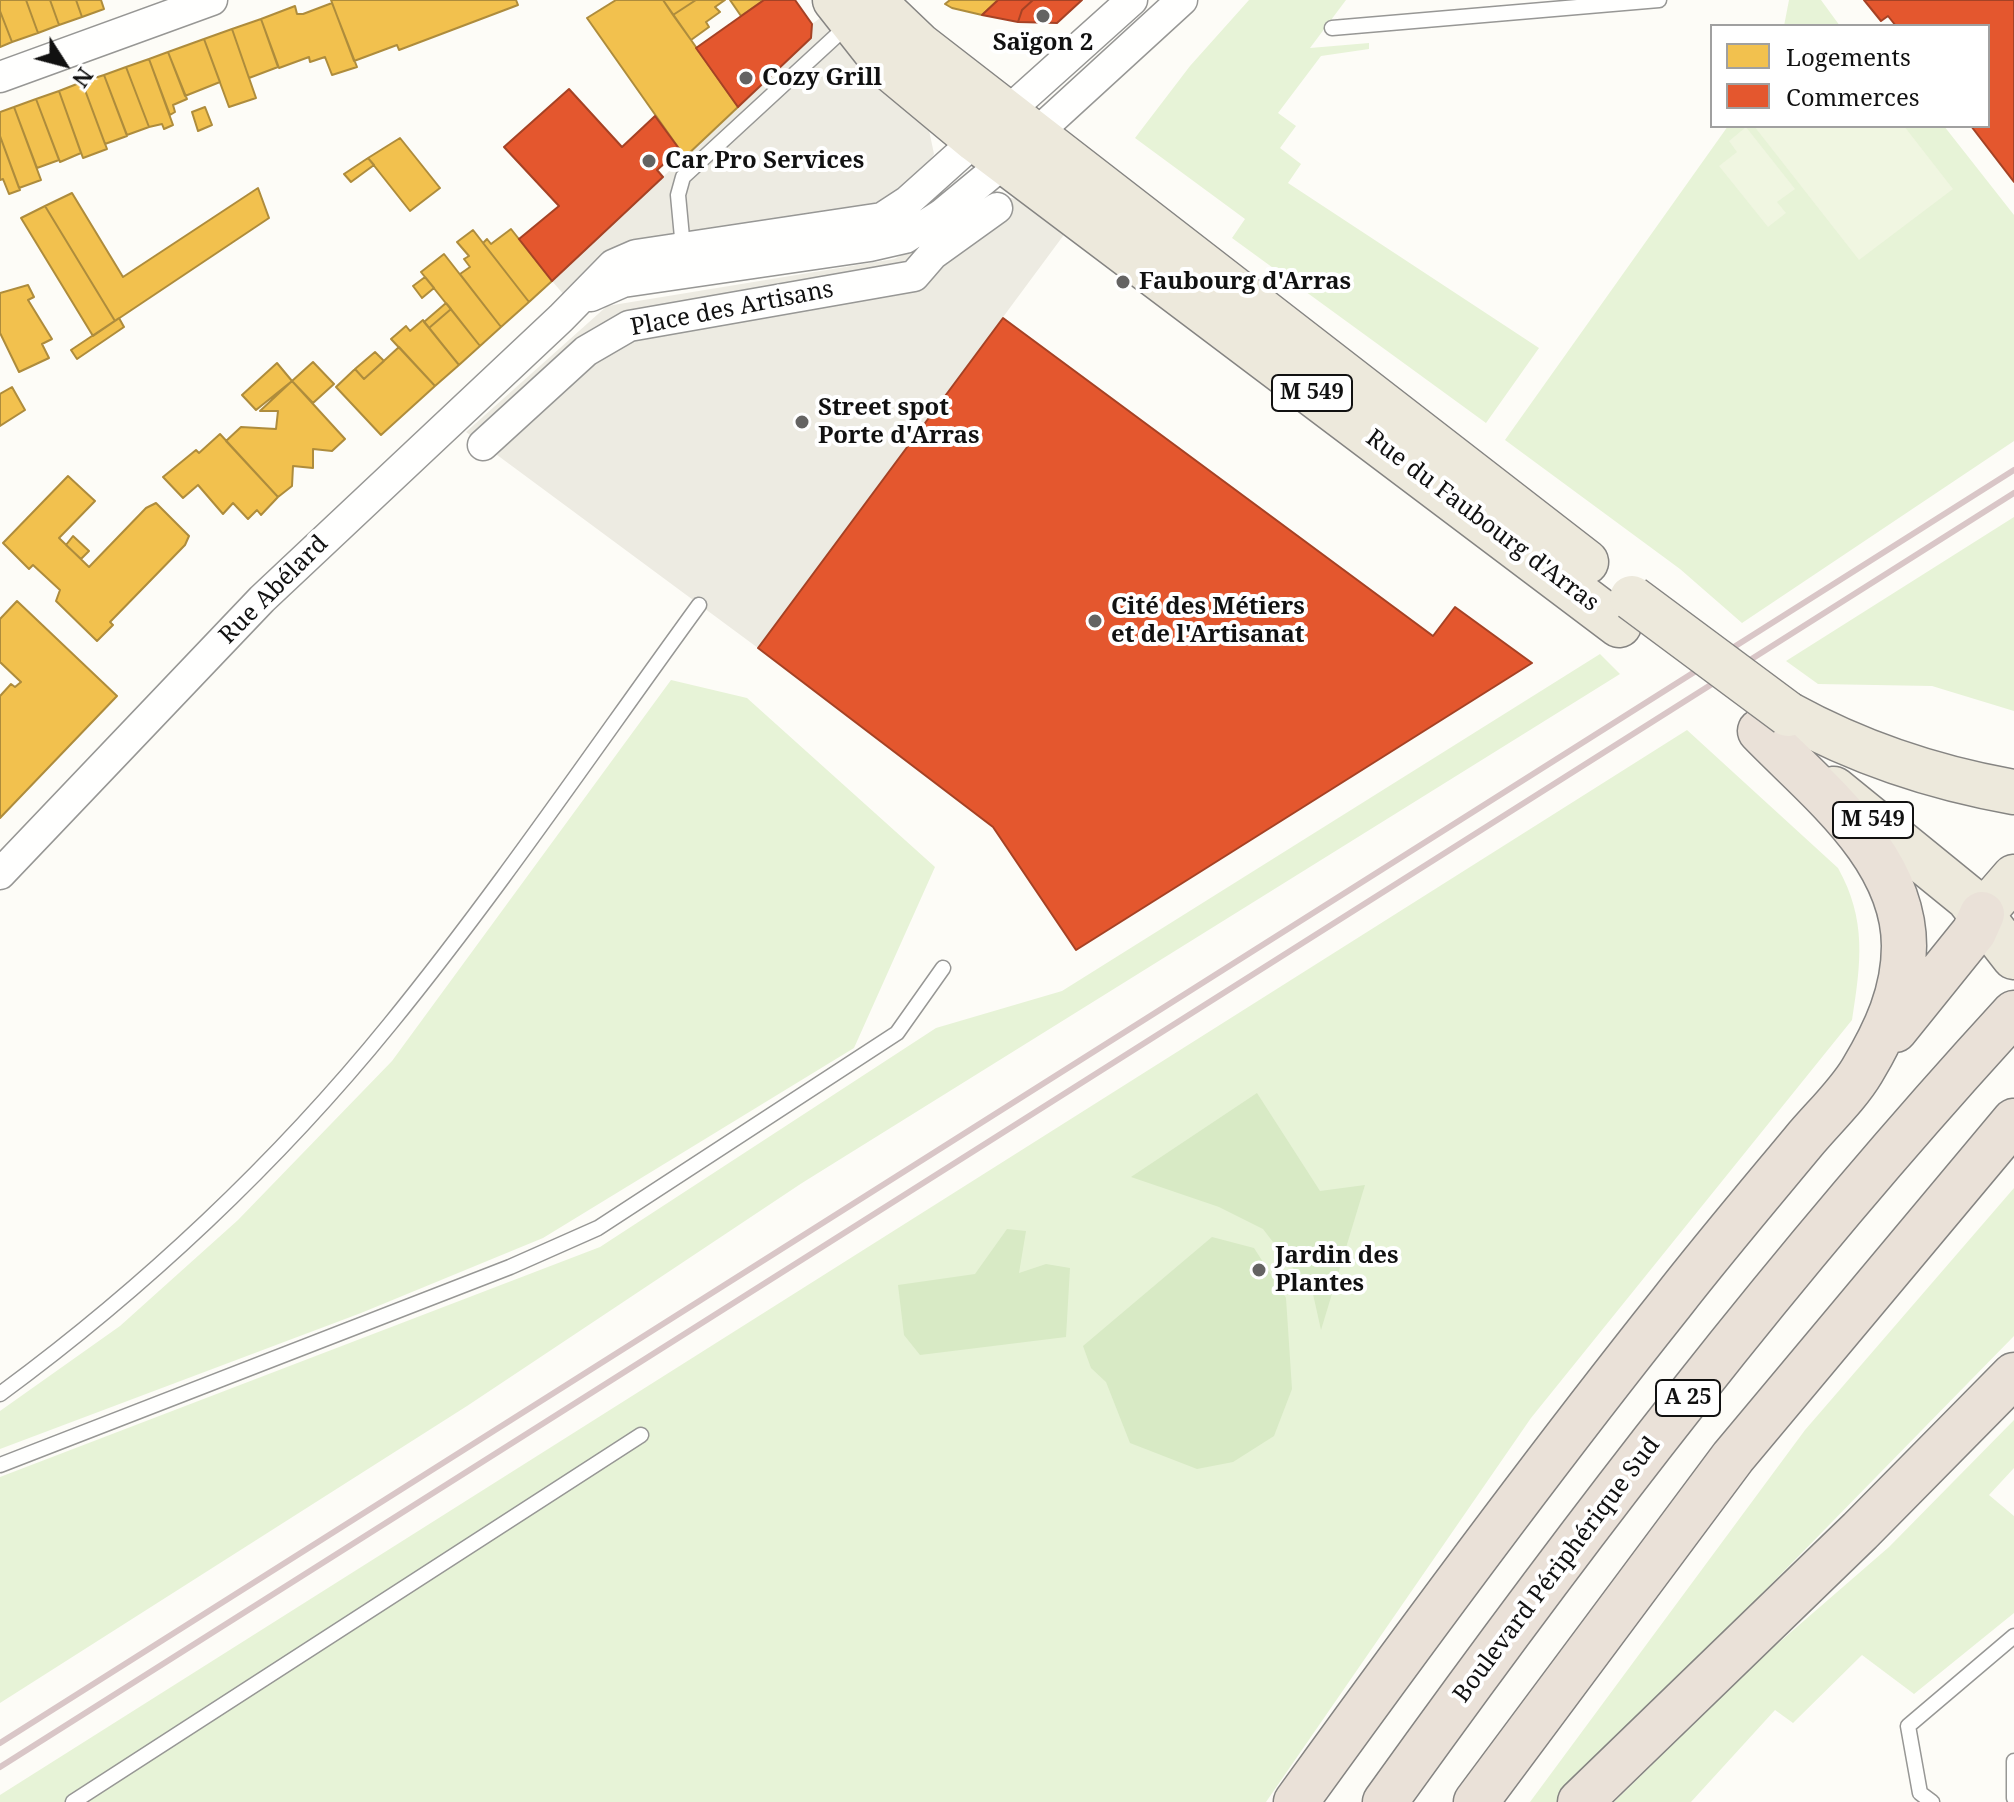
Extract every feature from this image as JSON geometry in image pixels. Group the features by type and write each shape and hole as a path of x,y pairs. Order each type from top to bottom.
{"highway":[{"path":"1774,723 1870,849 1896,896 1904,943 1899,990 1886,1026 1860,1075"},
{"path":"1296,1802 1664,1312 1974,932 1999,937"},
{"name":"Boulevard Périphérique Sud","path":"1385,1802 1529,1604 1714,1364 1902,1137 2014,1013"},
{"name":"A 25","path":"1476,1802 1733,1457 2014,1121"},
{"path":"1580,1802 1860,1531 2014,1375"},
{"path":"1860,1531 1952,1454 2014,1394"}],"main road":[{"name":"Rue du Faubourg d'Arras","path":"853,7 887,66 1006,137 1774,723 1938,872 1999,937"},
{"name":"Rue du Faubourg d'Arras","path":"1774,723 1980,787 2014,792"},
{"path":"1999,937 2014,877"}],"street":[{"path":"0,77 212,0"},
{"path":"1006,137 1132,0"},
{"path":"1006,137 1182,0"},
{"name":"Rue Abélard","path":"0,874 262,599 561,318 613,265 636,255 882,218 1006,137"},
{"name":"Rue Abélard","path":"561,318 593,295 623,282 870,246 905,238 941,215 1006,137"},
{"name":"Place des Artisans","path":"483,445 586,351 629,326 914,276 933,254 997,208"}],"lane":[{"path":"1332,28 1659,0"},
{"path":"683,248 678,195 683,177 853,7"},
{"path":"0,1394 113,1304 220,1207 342,1079 407,1003 699,605"},
{"path":"0,1465 482,1278 598,1228 897,1033 943,968"},
{"path":"73,1802 641,1435"},
{"path":"1932,1802 1920,1793 1908,1726 2014,1636"},
{"path":"2014,1761 2014,1798"}],"green space":[{"path":"1249,0 1346,0 1310,48 1369,43 1369,49 1321,56 1278,113 1296,126 1280,148 1301,164 1288,183 1539,348 1486,423 1232,238 1245,219 1135,138 1190,66"},
{"path":"1789,0 1821,0 1839,24 1784,24"},
{"path":"1727,128 1946,128 2014,215 2014,441 1742,623 1680,569 1505,440"},
{"path":"1747,128 1795,189 1777,202 1786,213 1768,227 1719,166 1737,152 1729,141"},
{"path":"1756,128 1906,128 1953,189 1859,260"},
{"path":"2014,517 2014,711 1932,686 1818,684 1786,661"},
{"path":"1600,654 1620,674 802,1183 467,1406 0,1703 0,1477 600,1247 936,1028 1062,991"},
{"path":"671,680 747,698 935,867 854,1048 543,1238 361,1313 0,1449 0,1411 120,1326 238,1220 392,1061"},
{"name":"Jardin des Plantes","path":"1687,730 1838,868 1858,924 1858,980 1852,1020 1531,1418 1266,1802 0,1802 0,1795"},
{"path":"1257,1093 1320,1191 1365,1185 1321,1330 1313,1294 1263,1229 1219,1207 1131,1177"},
{"path":"2014,1188 2014,1336 1558,1802 1530,1802 1805,1430"},
{"path":"1007,1229 1026,1231 1019,1273 1046,1264 1070,1268 1066,1337 920,1355 904,1335 898,1285 975,1274"},
{"path":"1212,1237 1254,1248 1286,1298 1292,1389 1274,1436 1233,1462 1197,1469 1130,1443 1106,1382 1091,1368 1083,1346"},
{"path":"2014,1420 2014,1468 1989,1495 2014,1516 2014,1613 1914,1694 1862,1655 1793,1723 1775,1710 1691,1802 1614,1802 1768,1652 1889,1547"}],"shaded area":[{"path":"827,13 929,130 934,154 928,163 885,205 565,296 552,281 811,38 812,24"},
{"path":"992,195 1017,199 1066,232 758,648 466,432 607,306 894,259 926,244 984,197"}],"building: Logements":[{"path":"0,0 26,0 38,33 12,42 0,11"},
{"path":"26,0 50,0 59,25 38,33"},
{"path":"50,0 76,0 82,17 59,25"},
{"path":"76,0 101,0 104,9 82,17"},
{"path":"331,0 516,0 518,5 399,50 397,45 354,61"},
{"path":"616,0 663,0 738,107 685,157 587,18"},
{"path":"663,0 696,0 673,15"},
{"path":"696,0 725,0 715,7 720,12 706,22 709,27 691,40 673,15"},
{"path":"730,0 764,0 741,16"},
{"path":"950,0 998,0 982,15 945,4"},
{"path":"332,3 357,67 332,75 325,57 310,62 309,57 279,68 261,19 295,6 297,14 303,14"},
{"path":"0,11 12,42 0,47"},
{"path":"261,19 278,67 249,78 232,29"},
{"path":"232,29 256,98 229,107 204,39"},
{"path":"204,39 220,82 185,96 168,52"},
{"path":"168,52 187,99 173,105 175,112 170,115 149,59"},
{"path":"149,59 173,125 164,129 162,124 149,127 126,67"},
{"path":"126,67 149,127 127,135 104,75"},
{"path":"104,75 127,136 105,144 82,82"},
{"path":"82,82 107,149 83,158 59,91"},
{"path":"59,91 81,153 60,162 36,99"},
{"path":"36,99 59,160 37,168 14,107"},
{"path":"14,107 41,180 19,188 0,136 0,112"},
{"path":"205,107 212,125 198,131 192,112"},
{"path":"0,136 20,190 9,194 3,179 0,180"},
{"path":"400,138 440,188 410,211 368,158"},
{"path":"368,158 374,165 351,182 344,174"},
{"path":"258,188 269,218 115,321 45,206 72,193 123,277"},
{"path":"45,206 115,321 93,336 21,218"},
{"path":"511,229 552,281 529,302 483,243 487,239 491,244"},
{"path":"473,230 529,302 501,327 460,274 470,267 464,259 469,256 457,242"},
{"path":"444,254 501,327 480,346 421,272"},
{"path":"425,277 434,288 422,298 413,286"},
{"path":"28,285 34,297 28,300 52,339 42,344 49,358 19,372 0,333 0,293"},
{"path":"446,303 451,309 429,328 424,322"},
{"path":"451,309 480,346 459,365 429,328"},
{"path":"119,318 124,327 77,359 71,350"},
{"path":"423,320 459,365 435,386 391,339 406,326 410,331"},
{"path":"399,347 435,386 381,435 336,387 355,369 364,379"},
{"path":"375,352 384,361 364,379 355,369"},
{"path":"313,362 334,384 313,403 292,381"},
{"path":"277,363 292,381 256,410 242,395"},
{"path":"292,381 345,439 332,451 313,449 313,468 293,466 292,486 278,497 226,441 241,427 276,429 278,411 260,411"},
{"path":"12,387 25,410 0,426 0,394"},
{"path":"220,434 278,497 261,515 257,510 248,519 233,503 223,514 198,485 183,498 163,477 196,450 199,453"},
{"path":"68,476 95,501 59,538 89,567 146,508 156,503 189,536 185,545 110,622 113,625 97,641 56,601 60,590 33,565 29,569 3,543"},
{"path":"73,536 89,551 81,559 66,545"},
{"path":"17,601 117,696 0,818 0,696 11,684 15,687 21,682 0,662 0,619"}],"building: Commerces":[{"path":"764,0 795,0 812,24 811,38 738,107 696,48"},
{"path":"998,0 1033,0 1022,10 1018,22 982,15"},
{"name":"Saïgon 2","path":"1033,0 1082,0 1057,23 1018,22 1022,10"},
{"path":"1864,0 2014,0 2014,182 1973,128 1990,128 1990,24 1894,24 1888,16 1881,21"},
{"path":"569,89 622,147 655,116 680,150 657,170 663,177 552,281 519,239 559,206 504,147"},
{"name":"Cité des Métiers et de l'Artisanat","path":"1003,318 1433,636 1455,607 1532,663 1076,950 993,827 758,648"}],"railway":[{"path":"0,1743 2014,470"},
{"path":"0,1767 2014,493"}],"place":[{"name":"Saïgon 2","path":"1043,16"},
{"name":"Cozy Grill","path":"746,78"},
{"name":"Car Pro Services","path":"649,161"},
{"name":"Faubourg d'Arras","path":"1123,282"},
{"name":"Street spot Porte d'Arras","path":"802,422"},
{"name":"Cité des Métiers et de l'Artisanat","path":"1095,621"},
{"name":"Jardin des Plantes","path":"1259,1270"}]}
